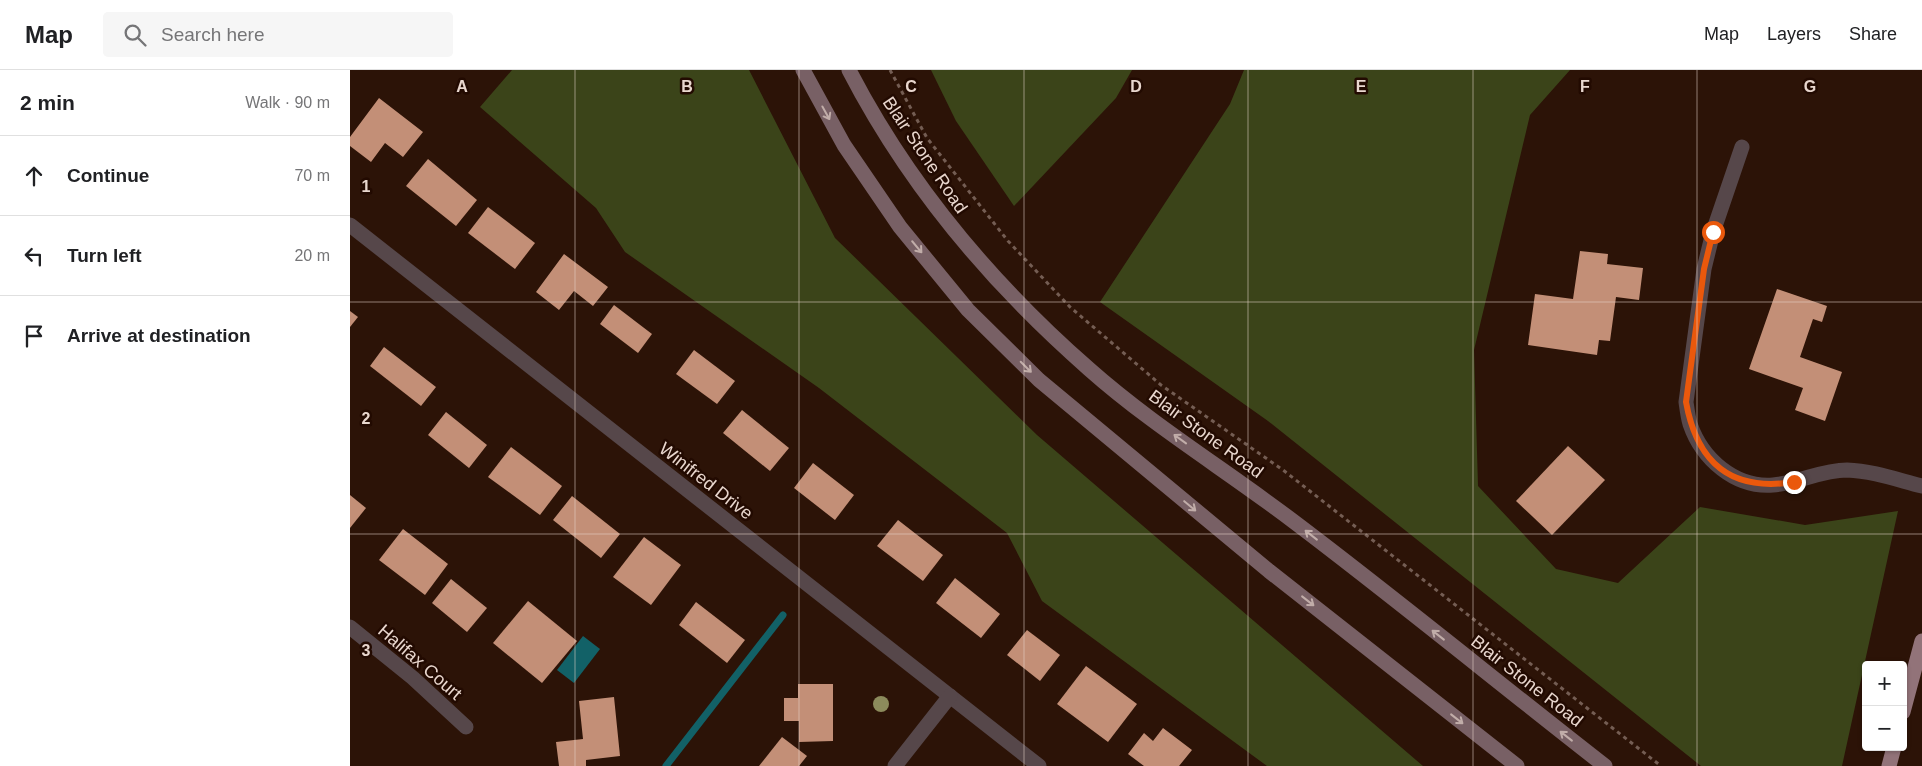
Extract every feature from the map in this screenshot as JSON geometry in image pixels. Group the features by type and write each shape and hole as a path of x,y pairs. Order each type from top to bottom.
{"main road":[{"path":"803,70 844,145 900,227 968,310 1039,380 1262,565 1518,766"},
{"name":"Blair Stone Road","path":"849,70 862,96 909,169 958,236 1018,302 1089,370 1147,415 1293,521 1604,766"},
{"path":"1905,706 1922,641"},
{"path":"1889,766 1893,751"}],"street":[{"path":"1742,146 1713,232 1702,278 1686,402 1690,423 1700,444 1714,462 1731,476 1752,484 1772,485 1794,482 1819,473 1848,470 1874,474 1922,486"},
{"name":"Winifred Drive","path":"350,225 1039,766"},
{"name":"Halifax Court","path":"350,627 413,678 466,727"},
{"path":"895,766 950,696"}],"path":[{"path":"890,70 933,145 1008,241 1070,307 1161,385 1283,470 1661,766"}],"green space":[{"path":"512,70 749,70 835,238 1037,435 1423,766 1267,766 1042,601 1007,533 819,388 625,252 596,208 480,107"},
{"path":"931,70 1132,70 1116,98 1014,206 956,121"},
{"path":"1244,70 1570,70 1530,115 1474,350 1478,486 1556,569 1618,583 1700,507 1805,525 1898,511 1865,661 1862,661 1862,675 1842,766 1701,766 1268,421 1100,302 1230,104"}],"water":[{"path":"583,636 600,649 574,683 557,670"}],"building":[{"path":"379,98 423,132 403,157 385,143 371,162 350,146 350,137"},
{"path":"428,159 477,200 456,226 406,186"},
{"path":"488,207 535,243 515,269 468,233"},
{"path":"1580,251 1608,254 1607,264 1643,268 1639,300 1616,297 1610,341 1599,340 1597,355 1528,345 1535,294 1573,299"},
{"path":"564,254 608,287 593,306 574,291 559,310 536,292"},
{"path":"1777,289 1827,306 1822,322 1813,319 1800,357 1842,372 1825,421 1795,410 1803,388 1749,369"},
{"path":"614,305 652,334 638,353 600,324"},
{"path":"350,311 358,317 350,327"},
{"path":"384,347 436,387 421,406 370,366"},
{"path":"694,350 735,381 717,404 676,374"},
{"path":"742,410 789,448 770,471 723,433"},
{"path":"446,412 487,445 469,468 428,435"},
{"path":"1568,446 1605,480 1552,535 1516,501"},
{"path":"511,447 562,486 540,515 488,477"},
{"path":"813,463 854,495 835,520 794,488"},
{"path":"350,495 366,508 350,528"},
{"path":"572,496 620,534 601,558 553,520"},
{"path":"898,520 943,555 923,581 877,546"},
{"path":"403,529 448,564 425,595 379,560"},
{"path":"644,537 681,565 651,605 613,577"},
{"path":"955,578 1000,614 981,638 936,603"},
{"path":"451,579 487,608 467,632 432,603"},
{"path":"528,601 577,641 542,683 493,643"},
{"path":"696,602 745,640 727,663 679,625"},
{"path":"1027,630 1060,655 1040,681 1007,655"},
{"path":"1086,666 1137,704 1108,742 1057,704"},
{"path":"798,684 833,684 833,741 799,742 799,721 784,721 784,698 798,698"},
{"path":"614,697 620,756 586,760 586,766 559,766 556,742 583,739 579,701"},
{"path":"1163,728 1192,750 1179,766 1144,766 1128,754 1144,733 1153,741"},
{"path":"782,737 807,756 799,766 759,766"}],"waterway":[{"path":"666,766 783,615"}],"route":[{"path":"1713,232 1704,269 1686,402 1690,423 1700,444 1714,462 1731,476 1752,484 1772,485 1794,482"}]}
